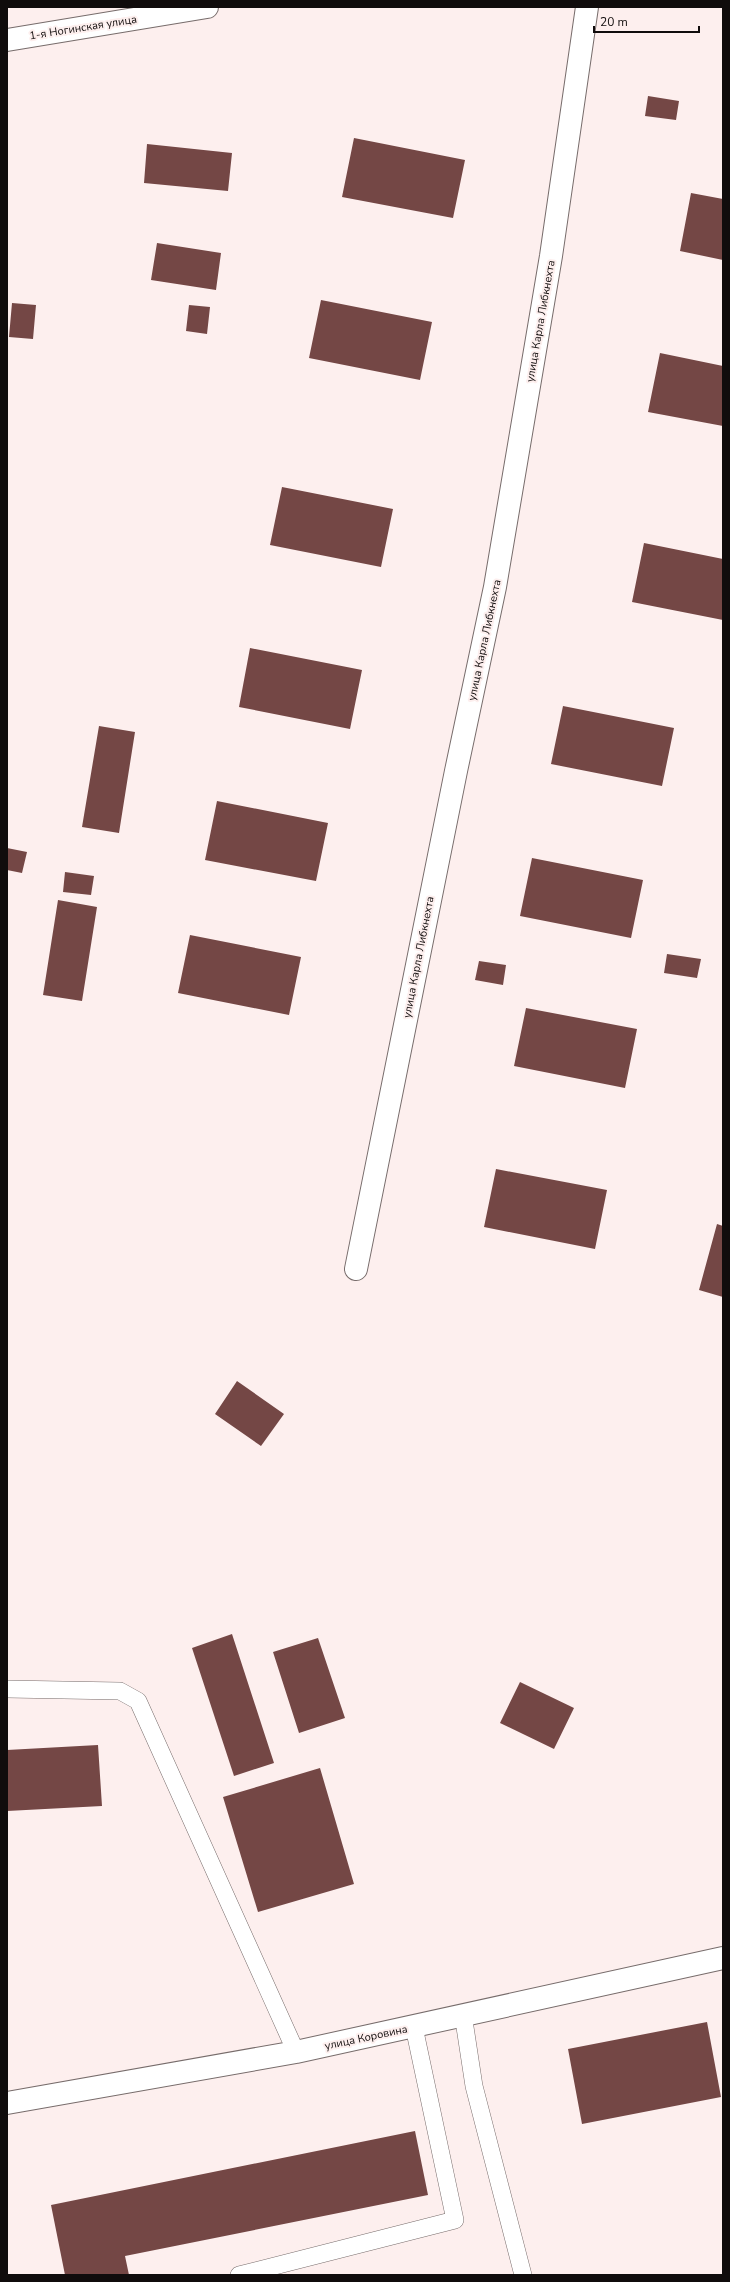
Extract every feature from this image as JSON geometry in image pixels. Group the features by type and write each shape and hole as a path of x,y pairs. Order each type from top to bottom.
{"street":[{"name":"1-я Ногинская улица","path":"7,40 207,7"},
{"name":"улица Карла Либкнехта","path":"356,1269 456,771 495,587 551,256 587,7"},
{"name":"улица Коровина","path":"7,2103 296,2052 414,2027 463,2014 723,1958"}],"lane":[{"path":"7,1689 120,1691 138,1701 296,2052"},
{"path":"463,2014 474,2086 523,2275"},
{"path":"239,2275 455,2220 414,2027"}],"building":[{"path":"648,96 679,101 676,120 645,116"},
{"path":"354,138 465,160 453,218 342,197"},
{"path":"147,144 232,153 228,191 144,183"},
{"path":"691,193 723,199 723,260 680,251"},
{"path":"157,243 221,253 216,290 151,280"},
{"path":"321,300 432,322 420,380 309,358"},
{"path":"12,303 36,305 33,339 9,337"},
{"path":"189,305 210,307 207,334 186,331"},
{"path":"660,353 723,366 723,426 648,412"},
{"path":"282,487 393,509 381,567 270,545"},
{"path":"644,543 723,559 723,620 632,602"},
{"path":"250,648 362,670 350,729 239,707"},
{"path":"563,706 674,728 662,786 551,764"},
{"path":"99,726 135,732 119,833 82,827"},
{"path":"217,801 328,823 316,881 205,860"},
{"path":"7,848 27,852 22,873 7,870"},
{"path":"532,858 643,880 631,938 520,916"},
{"path":"65,872 94,876 91,895 63,892"},
{"path":"58,900 97,907 82,1001 43,995"},
{"path":"190,935 301,957 289,1015 178,993"},
{"path":"667,954 701,959 697,978 664,973"},
{"path":"479,961 506,965 503,985 475,980"},
{"path":"526,1008 637,1029 625,1088 514,1066"},
{"path":"496,1169 607,1190 595,1249 484,1227"},
{"path":"717,1224 723,1226 723,1297 699,1290"},
{"path":"237,1381 284,1414 261,1446 215,1414"},
{"path":"232,1634 274,1763 234,1776 192,1648"},
{"path":"318,1638 345,1718 299,1733 273,1652"},
{"path":"520,1682 574,1708 554,1749 500,1723"},
{"path":"98,1745 102,1806 7,1811 7,1750"},
{"path":"320,1768 354,1884 258,1912 223,1797"},
{"path":"707,2022 721,2097 582,2124 568,2049"},
{"path":"415,2131 428,2195 125,2256 129,2275 65,2275 51,2205"}]}
